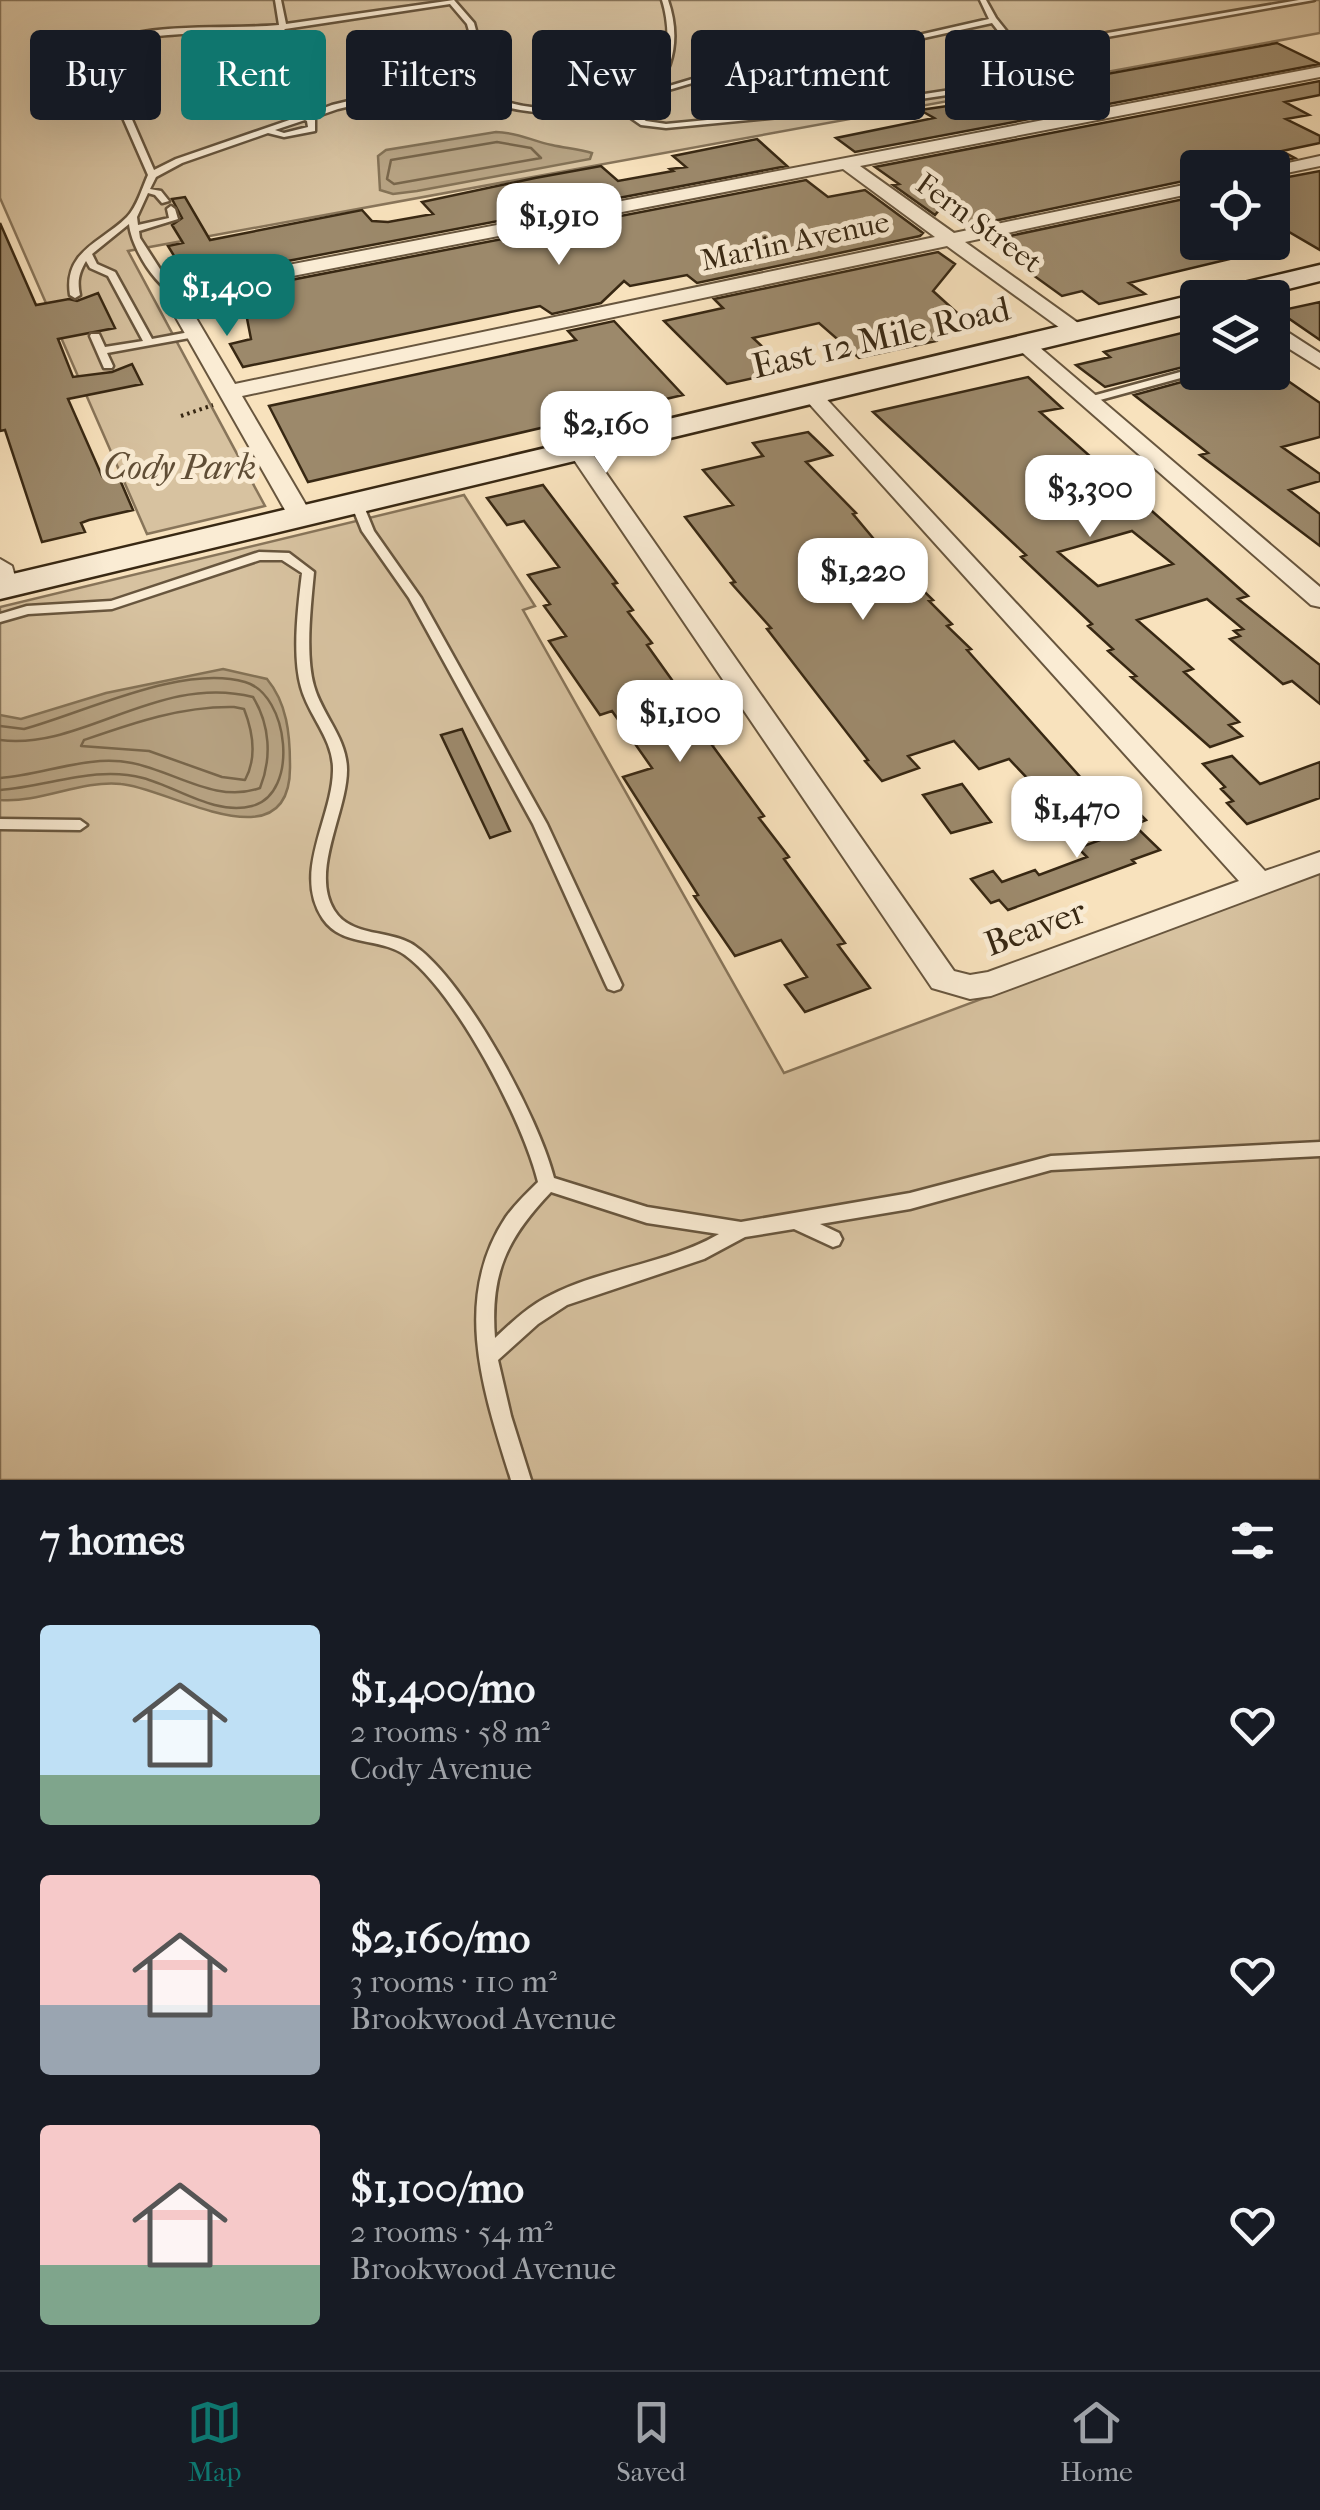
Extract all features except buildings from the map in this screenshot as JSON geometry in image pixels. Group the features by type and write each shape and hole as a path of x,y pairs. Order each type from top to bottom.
{"main road":[{"name":"East 12 Mile Road","path":"1290,280 1320,273"},
{"name":"East 12 Mile Road","path":"2,590 1180,307"}],"street":[{"path":"300,517 225,398 176,300 179,294 1320,72"},
{"path":"1290,167 1320,161"},
{"name":"Fern Street","path":"844,163 1078,332"},
{"name":"Marlin Avenue","path":"225,398 1180,190"},
{"path":"1290,341 1320,362"},
{"path":"1024,344 1320,600"},
{"path":"812,395 1259,884"},
{"name":"Beaver","path":"579,451 942,980 970,987 991,984 1320,862"}],"lane":[{"path":"278,0 282,26 279,30"},
{"path":"665,0 672,17 671,30"},
{"path":"982,0 999,30"},
{"path":"1110,35 1312,0"},
{"path":"152,175 127,118 76,67 80,56 104,41 124,36 282,26 450,1 471,19 475,30"},
{"path":"956,30 990,20"},
{"path":"671,88 765,61 945,33"},
{"path":"640,120 666,126 840,109 945,93"},
{"path":"179,294 165,285 134,238 134,217 152,175 180,161 300,120"},
{"path":"134,229 174,219 158,193 145,190"},
{"path":"74,295 74,271 87,254 134,217"},
{"path":"87,254 94,266 112,274 149,343"},
{"path":"102,351 195,334"},
{"path":"95,336 108,366"},
{"path":"1090,400 1180,375"},
{"path":"357,504 368,531 416,598 540,824 614,984"},
{"path":"2,590 28,610 112,604 259,556 285,556 308,572 306,681 338,750 340,769 334,816 320,869 321,898 329,917 343,929 412,952 443,987 517,1100 545,1161 547,1184 512,1224 486,1281 484,1345 521,1480"},
{"path":"0,824 80,825"},
{"path":"547,1184 664,1219 741,1230 910,1201 1051,1163 1320,1149"},
{"path":"796,1221 833,1239"},
{"path":"487,1358 558,1300 665,1267 720,1244 741,1230"}],"path":[{"path":"181,416 225,398"}],"green space":[{"name":"Cody Park","path":"0,0 1320,0 1320,33 1110,71 1110,30 945,30 945,102 925,105 925,30 691,30 691,120 844,120 128,251 265,506 147,534 0,198"},
{"path":"464,495 535,606 523,610 784,1073 1320,872 1320,1480 0,1480 0,607"}],"water":[{"path":"496,132 592,153 590,159 417,191 393,194 380,190 378,156 386,150"},
{"path":"223,669 267,679 283,709 290,765 285,796 271,812 250,817 223,814 121,784 0,800 0,715 21,719 106,693"}]}
